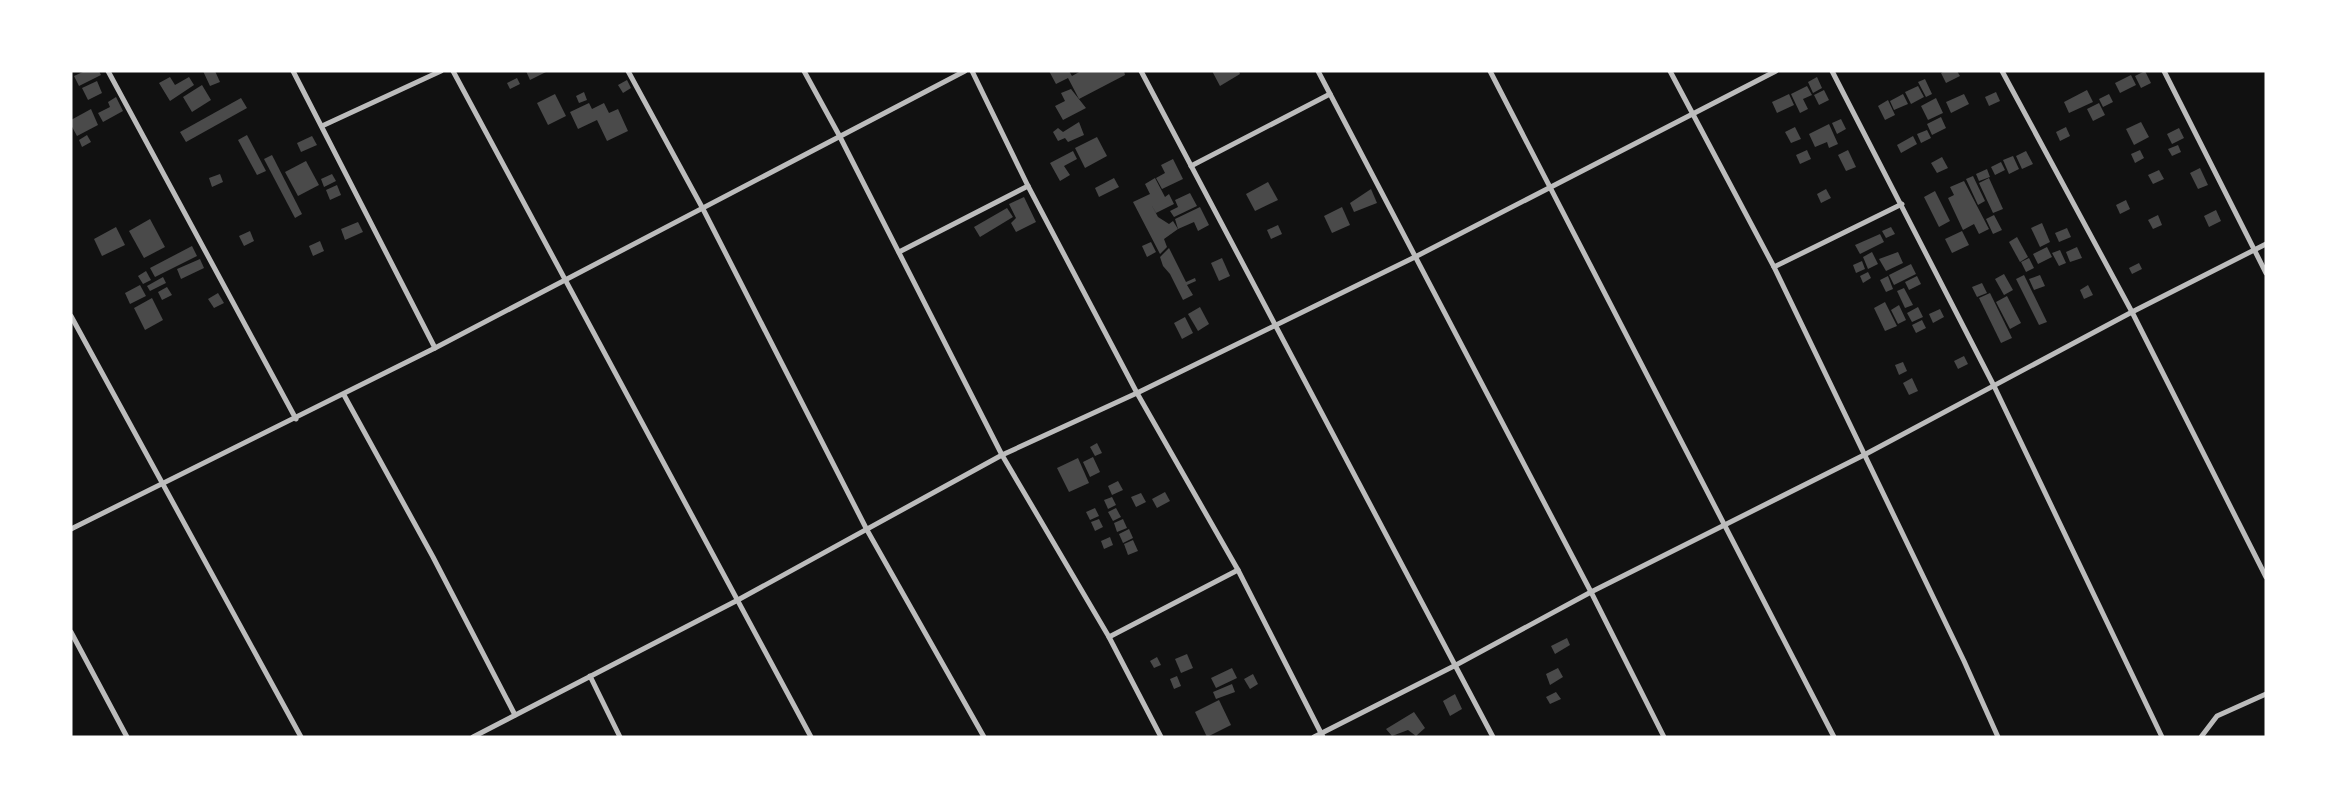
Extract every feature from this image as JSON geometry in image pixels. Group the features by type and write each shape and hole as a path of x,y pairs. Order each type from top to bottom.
{"street":[{"path":"108,71 296,419"},
{"path":"292,71 435,348"},
{"path":"322,126 440,71"},
{"path":"453,71 736,601 811,737"},
{"path":"628,71 703,209 867,530 984,737"},
{"path":"804,71 839,135 1002,455 1109,637 1161,737"},
{"path":"71,529 344,395 566,281 839,135 965,71"},
{"path":"972,71 1028,186 1137,393 1238,570 1322,735"},
{"path":"1141,71 1493,737"},
{"path":"1318,71 1591,592 1664,737"},
{"path":"1490,71 1834,737"},
{"path":"1670,71 1774,267 1964,661 1998,737"},
{"path":"473,737 736,601 1002,455 1137,393 1415,257 1551,188 1692,112 1776,71"},
{"path":"1832,71 1994,386 2162,737"},
{"path":"2002,71 2132,312 2266,577"},
{"path":"2164,71 2266,272"},
{"path":"1191,166 1330,94"},
{"path":"899,252 1028,186"},
{"path":"1774,267 1902,204"},
{"path":"1314,737 1322,735 1456,665 1591,592 1864,455 2132,312 2266,244"},
{"path":"71,316 301,737"},
{"path":"344,395 433,557 515,715"},
{"path":"1109,637 1238,570"},
{"path":"71,632 127,737"},
{"path":"590,676 620,737"},
{"path":"2201,737 2217,716 2266,694"}],"building":[{"path":"85,71 99,71 101,75 79,86 74,76"},
{"path":"203,71 215,71 220,82 210,86"},
{"path":"526,71 548,71 530,80"},
{"path":"1049,71 1069,71 1072,76 1081,71 1124,71 1125,75 1079,99 1068,78 1056,84"},
{"path":"1212,71 1239,71 1240,74 1220,86"},
{"path":"1944,71 1957,71 1960,76 1946,83 1941,73"},
{"path":"2145,71 2151,83 2141,88 2135,76"},
{"path":"2131,75 2136,85 2120,93 2115,83"},
{"path":"170,77 175,85 189,77 194,85 170,101 159,83"},
{"path":"1817,77 1822,88 1813,93 1808,82"},
{"path":"517,78 520,84 510,89 507,83"},
{"path":"1925,79 1932,94 1926,97 1918,82"},
{"path":"627,80 631,88 623,93 618,85"},
{"path":"97,81 102,93 88,100 82,88"},
{"path":"202,85 211,100 192,112 183,97"},
{"path":"1807,86 1812,95 1803,99 1808,109 1800,113 1791,94"},
{"path":"1918,86 1924,97 1911,104 1905,92"},
{"path":"1071,89 1086,108 1063,120 1055,106 1065,101 1061,93"},
{"path":"1824,90 1829,100 1819,105 1814,95"},
{"path":"2087,90 2093,102 2069,113 2064,102"},
{"path":"584,92 587,100 579,103 576,96"},
{"path":"1996,92 2000,101 1989,106 1985,97"},
{"path":"555,94 566,116 548,125 537,103"},
{"path":"1789,94 1794,105 1777,113 1772,102"},
{"path":"1903,94 1908,104 1894,110 1890,101"},
{"path":"1964,94 1969,104 1951,113 1946,102"},
{"path":"2109,94 2113,102 2103,107 2099,99"},
{"path":"116,97 123,111 103,122 98,113 110,107 108,102"},
{"path":"241,98 247,108 186,142 180,132"},
{"path":"1936,98 1943,113 1928,120 1921,106"},
{"path":"1888,100 1895,115 1885,120 1878,106"},
{"path":"589,103 592,109 604,103 609,113 618,109 628,131 607,141 597,120 578,129 570,112"},
{"path":"2099,103 2105,115 2093,121 2087,109"},
{"path":"91,109 98,125 77,136 71,125 71,120"},
{"path":"1941,117 1946,128 1932,135 1927,124"},
{"path":"1841,119 1846,129 1837,134 1832,123"},
{"path":"1079,122 1084,135 1068,142 1065,138 1058,141 1053,132 1058,128 1063,132"},
{"path":"2141,122 2149,137 2134,145 2126,129"},
{"path":"1829,124 1838,144 1829,148 1827,142 1815,147 1809,134"},
{"path":"1795,127 1801,139 1791,143 1785,132"},
{"path":"2066,127 2070,136 2060,141 2056,132"},
{"path":"2179,128 2184,138 2172,144 2167,134"},
{"path":"1927,130 1931,138 1921,143 1917,134"},
{"path":"87,135 91,142 82,147 79,140"},
{"path":"247,135 266,171 257,175 238,140"},
{"path":"312,136 317,145 301,152 297,143"},
{"path":"1913,136 1917,144 1901,153 1897,145"},
{"path":"1097,137 1107,156 1085,168 1075,148"},
{"path":"2178,145 2181,152 2172,156 2168,149"},
{"path":"1807,150 1811,159 1800,164 1796,155"},
{"path":"1848,150 1856,167 1846,171 1838,155"},
{"path":"2140,150 2144,158 2135,163 2131,154"},
{"path":"1073,151 1077,159 1064,166 1070,175 1060,181 1050,163"},
{"path":"2026,151 2033,164 2022,169 2016,156"},
{"path":"272,155 302,214 295,218 264,159"},
{"path":"2013,156 2019,169 2009,174 2003,160"},
{"path":"1942,157 1948,168 1937,173 1931,163"},
{"path":"1173,159 1183,179 1162,189 1156,178 1165,173 1161,165"},
{"path":"306,161 319,185 298,196 285,172"},
{"path":"2001,162 2005,170 1995,175 1991,167"},
{"path":"2200,168 2208,185 2198,189 2190,173"},
{"path":"1987,169 1990,177 1979,181 1976,174"},
{"path":"2159,170 2164,179 2153,184 2148,175"},
{"path":"220,174 223,182 212,187 209,178"},
{"path":"332,174 336,181 324,187 321,179"},
{"path":"1973,176 1985,201 1978,205 1966,179"},
{"path":"1114,178 1119,187 1099,197 1095,188"},
{"path":"1155,178 1165,197 1169,194 1174,204 1156,213 1151,204 1158,217 1169,224 1173,221 1178,229 1164,239 1167,247 1160,254 1133,202 1150,194 1145,184"},
{"path":"1989,178 2003,209 1993,213 1979,183"},
{"path":"1964,181 1989,229 1979,234 1974,224 1963,230 1948,198 1954,195 1950,187"},
{"path":"1268,182 1278,200 1255,211 1246,194"},
{"path":"337,185 341,195 330,200 326,190"},
{"path":"1371,189 1377,203 1354,212 1350,203"},
{"path":"1826,189 1831,198 1821,203 1817,194"},
{"path":"1935,191 1950,221 1939,227 1924,197"},
{"path":"1190,193 1197,206 1174,217 1170,211 1178,207 1175,200"},
{"path":"1024,197 1036,222 1016,232 1011,223 1016,218 1009,204"},
{"path":"2126,200 2130,209 2120,214 2116,205"},
{"path":"1200,207 1209,225 1198,231 1194,222 1178,229 1175,219"},
{"path":"1342,207 1350,225 1332,233 1324,216"},
{"path":"1007,208 1013,217 980,237 974,227"},
{"path":"2216,210 2221,221 2209,227 2204,216"},
{"path":"1994,215 2002,230 1993,234 1986,219"},
{"path":"2158,215 2162,225 2153,229 2148,220"},
{"path":"150,219 165,247 144,258 129,231"},
{"path":"358,222 363,232 345,240 341,229"},
{"path":"2042,223 2050,242 2040,247 2031,228"},
{"path":"1278,225 1282,234 1271,239 1267,230"},
{"path":"116,227 125,245 102,256 94,239"},
{"path":"1891,227 1895,234 1886,238 1882,231"},
{"path":"2067,228 2071,237 2059,242 2055,233"},
{"path":"250,231 254,241 244,246 239,236"},
{"path":"1962,231 1969,245 1952,253 1945,239"},
{"path":"1880,234 1884,242 1860,254 1855,245"},
{"path":"2017,237 2028,257 2020,262 2009,242"},
{"path":"320,241 324,251 313,256 309,246"},
{"path":"1151,242 1156,252 1147,257 1142,246"},
{"path":"192,246 197,256 155,277 150,268"},
{"path":"2047,247 2052,257 2038,264 2033,254"},
{"path":"2077,247 2082,258 2070,262 2066,252"},
{"path":"1169,248 1186,282 1195,278 1196,281 1187,285 1193,295 1183,300 1170,274 1163,266 1160,257"},
{"path":"2060,250 2066,263 2059,266 2052,253"},
{"path":"1872,252 1878,264 1868,269 1863,257"},
{"path":"1898,252 1903,263 1886,271 1879,259"},
{"path":"1222,258 1230,276 1219,281 1211,263"},
{"path":"2029,258 2034,268 2026,272 2021,262"},
{"path":"200,259 204,268 181,279 177,269"},
{"path":"1862,261 1865,269 1856,273 1853,265"},
{"path":"2139,263 2142,269 2132,274 2129,268"},
{"path":"1911,264 1916,274 1894,285 1889,275"},
{"path":"146,271 151,280 143,284 138,276"},
{"path":"1868,272 1871,278 1863,283 1860,276"},
{"path":"2004,274 2013,290 2004,295 1995,279"},
{"path":"2024,275 2047,322 2039,325 2016,279"},
{"path":"2040,275 2045,286 2034,290 2029,279"},
{"path":"1888,276 1893,289 1886,292 1880,280"},
{"path":"1917,276 1921,284 1909,290 1905,282"},
{"path":"163,277 166,283 150,291 147,286"},
{"path":"1982,283 1987,293 1977,297 1972,287"},
{"path":"140,285 146,296 130,304 125,293"},
{"path":"2088,285 2093,295 2084,299 2080,290"},
{"path":"167,287 172,295 162,300 158,292"},
{"path":"1904,288 1913,305 1905,308 1897,291"},
{"path":"218,293 224,303 214,308 208,299"},
{"path":"1990,293 2012,338 2001,343 1979,298"},
{"path":"2007,296 2021,323 2010,329 1996,302"},
{"path":"152,298 163,320 145,330 134,308"},
{"path":"1885,302 1897,326 1885,331 1874,308"},
{"path":"1899,305 1906,320 1898,324 1891,310"},
{"path":"1200,307 1209,324 1198,331 1188,314"},
{"path":"1918,307 1923,317 1912,322 1907,313"},
{"path":"1940,309 1944,317 1933,323 1929,314"},
{"path":"1185,317 1193,333 1182,339 1174,323"},
{"path":"1922,320 1926,328 1916,333 1912,325"},
{"path":"1964,356 1968,364 1958,369 1954,361"},
{"path":"1903,362 1907,371 1899,375 1895,365"},
{"path":"1912,378 1918,391 1909,395 1903,383"},
{"path":"1097,443 1102,453 1095,456 1090,447"},
{"path":"1093,457 1100,472 1090,477 1083,462"},
{"path":"1078,458 1089,483 1069,492 1057,468"},
{"path":"1118,481 1123,490 1112,495 1108,486"},
{"path":"1165,492 1170,501 1157,508 1152,499"},
{"path":"1141,493 1146,502 1136,507 1131,497"},
{"path":"1112,497 1116,505 1108,509 1104,500"},
{"path":"1095,508 1099,516 1090,520 1086,512"},
{"path":"1116,508 1121,517 1113,521 1108,512"},
{"path":"1099,519 1103,527 1095,531 1091,522"},
{"path":"1123,519 1127,528 1117,532 1114,523"},
{"path":"1129,529 1133,538 1123,543 1119,534"},
{"path":"1110,537 1113,545 1104,549 1101,541"},
{"path":"1133,540 1138,551 1128,555 1124,544"},
{"path":"1567,638 1570,645 1555,654 1551,646"},
{"path":"1187,654 1193,668 1181,673 1175,659"},
{"path":"1157,657 1161,665 1154,668 1150,661"},
{"path":"1232,668 1237,678 1216,688 1211,678"},
{"path":"1558,668 1563,677 1550,685 1546,674"},
{"path":"1253,674 1258,684 1250,689 1244,679"},
{"path":"1177,676 1181,686 1174,689 1170,679"},
{"path":"1232,684 1235,692 1216,699 1213,692"},
{"path":"1556,692 1561,699 1550,704 1546,697"},
{"path":"1455,694 1462,709 1450,716 1443,701"},
{"path":"1219,700 1231,725 1207,737 1195,712"},
{"path":"1414,712 1425,728 1416,736 1408,730 1392,736 1386,729"}]}
